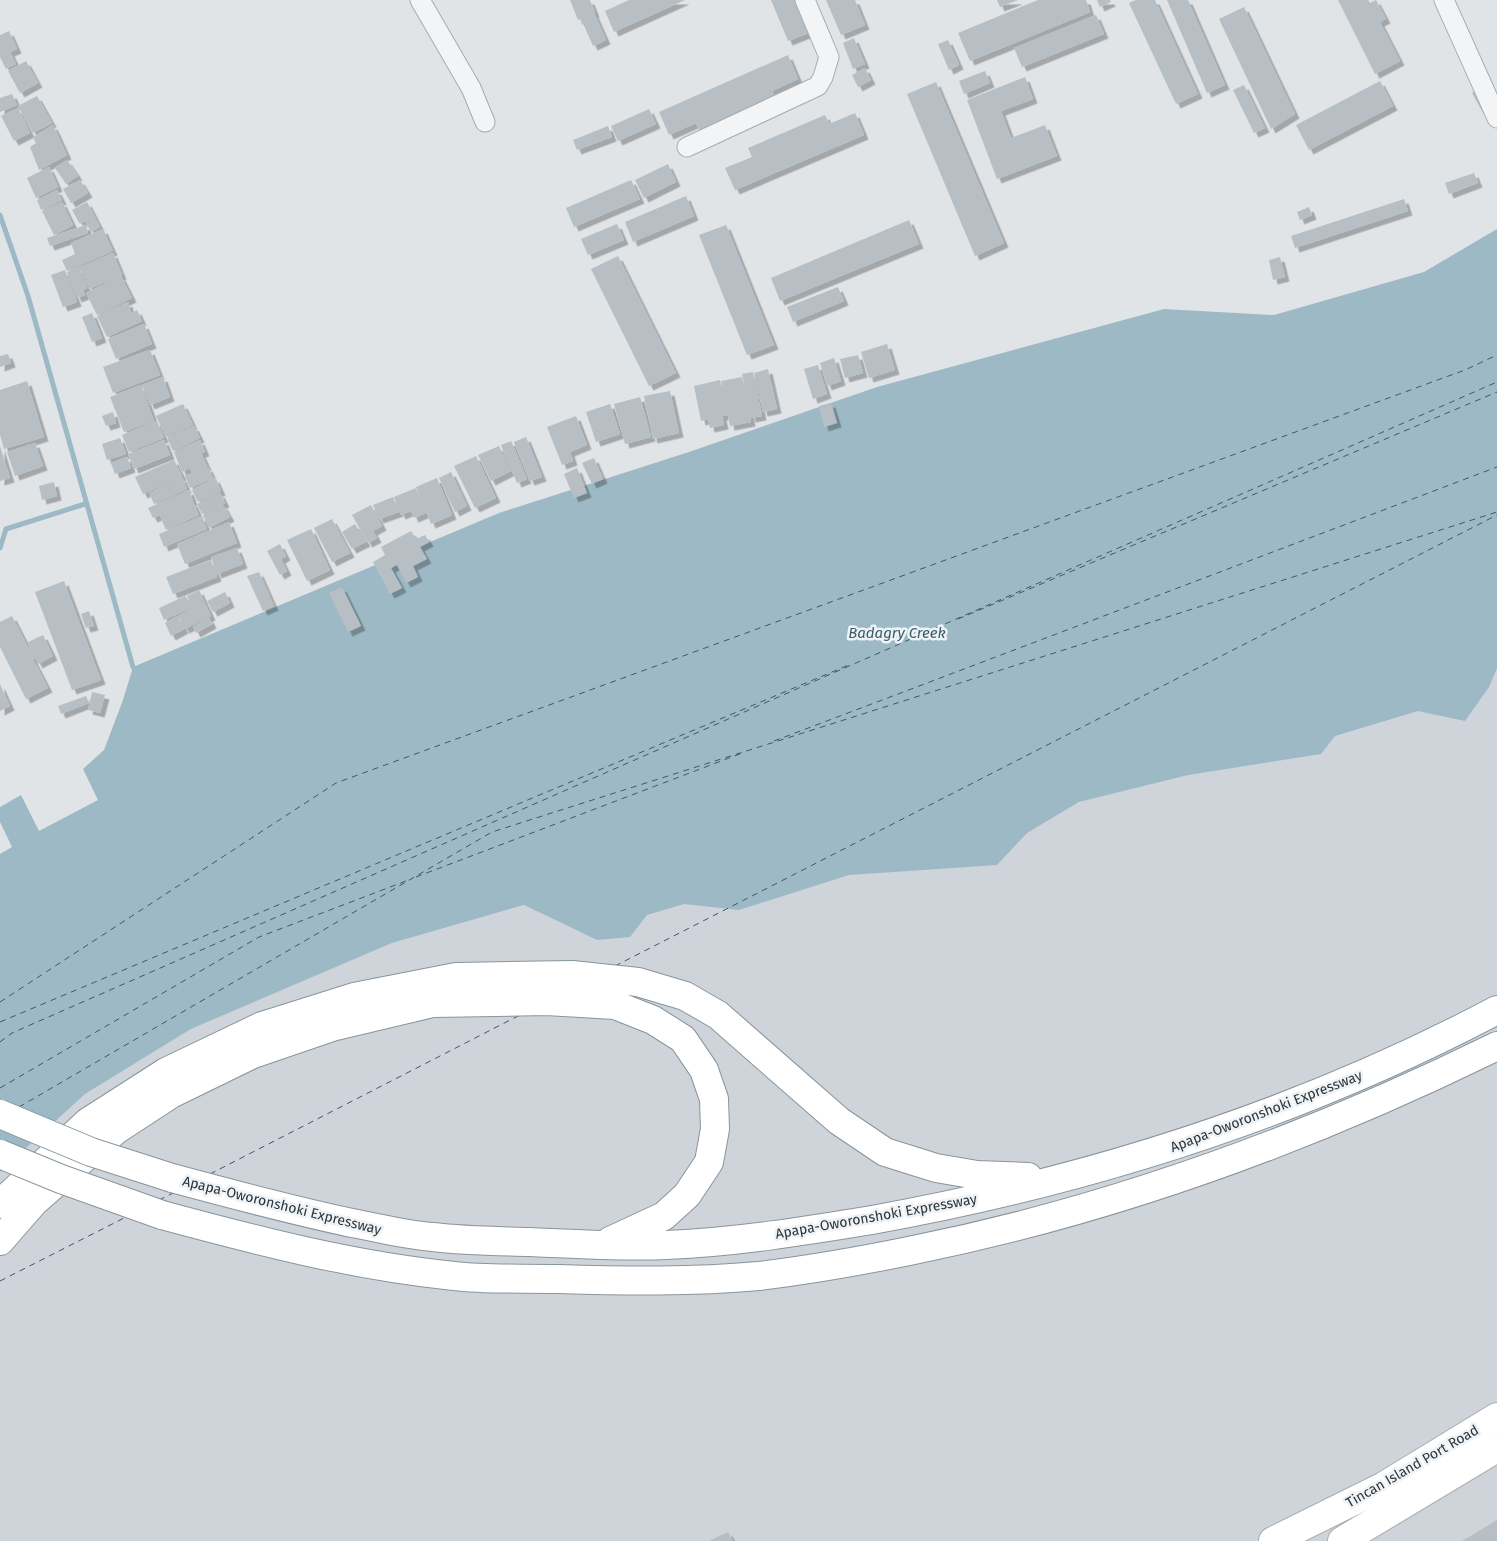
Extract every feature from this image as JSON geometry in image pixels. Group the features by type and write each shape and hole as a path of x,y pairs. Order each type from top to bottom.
{"main road":[{"path":"0,1204 88,1122 166,1072 262,1026 354,997 456,977 572,975 638,982 684,996 718,1014 838,1121 885,1152 936,1168 978,1175 1064,1178"},
{"path":"0,1241 34,1202 116,1130 171,1094 253,1054 332,1026 433,1003 546,1001 615,1006 653,1020 683,1039 704,1070 714,1099 715,1129 709,1162 687,1194 664,1216 601,1246"},
{"name":"Apapa-Oworonshoki Expressway","path":"0,1114 90,1152 172,1178 309,1214 397,1232 436,1238 601,1246 669,1245 801,1232 925,1210 1064,1178 1171,1147 1306,1098 1386,1065 1497,1010"},
{"path":"0,1154 61,1179 162,1215 265,1242 357,1263 456,1276 672,1281 760,1276 861,1260 953,1242 1068,1214 1168,1183 1284,1140 1458,1065 1497,1046"},
{"path":"1458,1065 1497,1055"},
{"name":"Tincan Island Port Road","path":"1273,1541 1384,1486 1497,1417"},
{"name":"Tincan Island Port Road","path":"1342,1541 1497,1448"}],"street":[{"path":"420,0 471,88 485,122"},
{"path":"687,147 818,86 823,77 829,56 805,0"},
{"path":"1444,0 1497,118"}],"shaded area":[{"path":"1497,616 1497,1541 0,1541 0,1172 85,1094 191,1029 392,943 524,905 595,939 647,915 679,905 751,876 1074,805"}],"water":[{"name":"Badagry Creek","path":"1497,229 1497,668 1489,687 1465,721 1418,711 1335,736 1321,754 1188,775 1079,802 1027,833 997,865 849,875 739,910 684,904 647,915 630,937 597,940 524,905 392,943 191,1029 85,1094 0,1172 0,854 12,847 0,822 0,807 21,795 39,831 98,800 83,769 104,750 133,667 499,513 689,452 877,387 1164,309 1274,315 1424,272"}],"building":[{"path":"570,0 590,0 595,13 578,20"},
{"path":"629,0 685,0 614,32 605,11"},
{"path":"771,0 797,0 811,32 788,41"},
{"path":"826,0 855,0 865,25 841,35"},
{"path":"997,0 1018,0 1000,7"},
{"path":"1038,0 1086,0 1090,12 970,61 958,33"},
{"path":"1097,0 1110,0 1111,2 1100,7"},
{"path":"1136,0 1155,0 1198,94 1176,104 1129,3"},
{"path":"1167,0 1188,0 1225,85 1207,93"},
{"path":"1338,0 1368,0 1370,3 1376,0 1386,19 1380,22 1400,61 1375,74"},
{"path":"1244,7 1295,114 1271,129 1219,19"},
{"path":"594,13 606,40 593,46 581,19"},
{"path":"1096,15 1104,34 1022,67 1014,48"},
{"path":"9,31 17,49 10,52 16,64 6,69 0,57 0,35"},
{"path":"854,38 865,64 853,69 843,43"},
{"path":"948,40 959,65 949,70 938,44"},
{"path":"788,55 798,79 772,91 775,97 699,130 696,123 669,135 659,112"},
{"path":"26,61 38,83 20,93 8,71"},
{"path":"865,68 871,80 858,87 852,75"},
{"path":"985,71 990,83 964,94 959,81"},
{"path":"1025,77 1033,99 1001,111 1011,138 1045,125 1057,156 997,179 967,100"},
{"path":"1380,81 1393,106 1309,150 1296,125"},
{"path":"936,82 1004,243 975,256 907,94"},
{"path":"1244,85 1265,128 1254,133 1233,90"},
{"path":"1480,88 1491,109 1483,113 1472,93"},
{"path":"12,94 17,105 0,112 0,98"},
{"path":"37,96 52,123 33,133 18,106"},
{"path":"18,108 30,133 14,141 1,116"},
{"path":"649,109 656,124 618,141 611,126"},
{"path":"855,113 864,135 735,190 725,168 752,157 748,148 825,115 829,124"},
{"path":"53,125 67,155 39,170 30,147 36,143 33,137"},
{"path":"608,126 612,137 577,150 573,140"},
{"path":"67,160 78,176 66,184 55,168"},
{"path":"668,164 676,182 644,198 635,180"},
{"path":"49,167 58,187 36,198 27,178"},
{"path":"1474,173 1478,183 1449,194 1445,183"},
{"path":"80,180 88,193 71,203 63,189"},
{"path":"631,180 640,199 574,227 566,208"},
{"path":"57,190 62,200 41,210 37,200"},
{"path":"686,196 694,216 633,242 625,222"},
{"path":"1404,199 1408,211 1295,248 1291,236"},
{"path":"62,202 73,225 54,235 42,211"},
{"path":"87,202 100,227 91,232 85,221 80,224 72,210"},
{"path":"1309,207 1312,215 1300,220 1297,212"},
{"path":"909,220 919,244 780,301 771,278"},
{"path":"617,224 624,240 588,255 581,239"},
{"path":"86,225 88,233 50,246 47,238"},
{"path":"726,225 774,345 747,355 699,235"},
{"path":"103,229 113,251 67,271 62,260 75,254 71,243"},
{"path":"113,253 122,275 89,289 80,267"},
{"path":"618,256 676,373 649,386 591,269"},
{"path":"1280,257 1285,277 1273,280 1269,260"},
{"path":"79,267 87,288 83,290 85,295 77,298 67,272"},
{"path":"65,270 77,302 63,307 51,275"},
{"path":"121,276 132,298 97,315 86,293"},
{"path":"838,287 844,301 793,322 787,307"},
{"path":"128,302 131,313 137,310 142,321 107,337 97,316"},
{"path":"92,313 102,338 92,342 82,317"},
{"path":"144,324 152,344 116,359 108,339"},
{"path":"887,344 895,370 869,378 861,352"},
{"path":"150,350 160,375 113,393 103,367"},
{"path":"8,354 11,363 0,367 0,356"},
{"path":"858,355 863,373 845,378 840,359"},
{"path":"834,358 841,381 827,386 820,363"},
{"path":"818,365 827,394 813,399 804,369"},
{"path":"768,369 777,409 763,412 754,373"},
{"path":"753,372 762,416 751,418 742,374"},
{"path":"163,377 170,397 150,405 142,385"},
{"path":"742,377 751,422 730,426 721,381"},
{"path":"720,380 727,415 722,416 724,425 710,428 708,419 701,421 694,386"},
{"path":"27,381 44,437 4,449 0,435 0,390"},
{"path":"141,385 154,421 124,432 110,397"},
{"path":"670,391 679,433 653,439 644,396"},
{"path":"640,397 651,437 625,444 614,404"},
{"path":"831,403 837,423 824,427 819,406"},
{"path":"183,404 193,425 166,437 156,416"},
{"path":"610,404 620,434 596,442 586,412"},
{"path":"113,412 116,423 106,426 102,416"},
{"path":"576,416 587,445 570,452 573,461 562,465 547,427"},
{"path":"157,421 164,438 129,452 122,435"},
{"path":"194,426 200,438 173,451 167,438"},
{"path":"526,437 542,477 530,481 514,442"},
{"path":"120,438 126,454 107,460 102,444"},
{"path":"164,440 170,455 134,469 128,454"},
{"path":"200,440 205,452 201,453 207,466 192,473 190,468 182,472 174,452"},
{"path":"511,441 527,479 517,483 501,445"},
{"path":"35,443 43,466 15,476 7,452"},
{"path":"0,446 10,478 0,481"},
{"path":"499,446 511,471 491,481 478,455"},
{"path":"476,456 496,498 475,508 454,466"},
{"path":"127,457 131,468 115,474 111,463"},
{"path":"594,458 603,479 592,484 582,463"},
{"path":"174,460 182,476 143,494 135,477"},
{"path":"208,467 213,478 190,488 185,476"},
{"path":"577,468 587,493 574,498 564,474"},
{"path":"451,472 467,506 455,512 439,478"},
{"path":"182,477 187,489 154,504 149,493"},
{"path":"215,478 221,491 198,502 192,490"},
{"path":"437,478 452,515 431,524 416,487"},
{"path":"54,482 57,496 42,500 39,486"},
{"path":"416,488 426,513 414,518 411,511 401,515 394,497"},
{"path":"189,490 193,501 184,505 193,502 199,515 166,530 160,516 171,510 153,518 148,508"},
{"path":"220,493 225,503 202,514 197,504"},
{"path":"393,497 399,512 379,519 373,505"},
{"path":"223,505 230,517 209,528 203,515"},
{"path":"371,505 382,526 373,531 377,538 368,543 352,515"},
{"path":"202,516 207,529 164,547 159,534"},
{"path":"332,519 350,553 332,562 314,528"},
{"path":"229,522 237,543 185,564 177,544"},
{"path":"355,524 366,542 352,549 342,532"},
{"path":"311,529 330,570 307,581 287,540"},
{"path":"411,531 416,539 425,535 429,542 420,547 427,559 413,566 418,577 406,583 397,565 391,568 402,588 390,594 373,562 385,555 381,547"},
{"path":"280,544 286,556 281,559 287,571 280,575 267,551"},
{"path":"237,548 243,564 217,574 211,557"},
{"path":"211,560 217,577 173,594 166,577"},
{"path":"259,572 274,606 263,611 247,576"},
{"path":"64,581 101,680 72,690 35,592"},
{"path":"342,587 361,626 348,632 329,593"},
{"path":"199,590 211,616 185,629 178,616 202,603 164,620 159,608 185,596 190,602 187,596"},
{"path":"225,592 230,603 213,612 207,601"},
{"path":"89,611 94,626 86,628 81,614"},
{"path":"12,616 29,649 31,648 28,642 43,635 53,656 38,664 35,658 33,659 48,688 26,699 0,647 0,622"},
{"path":"177,616 184,629 171,636 165,623"},
{"path":"209,618 212,624 196,633 193,627"},
{"path":"0,684 10,706 0,711"},
{"path":"92,692 105,695 100,713 88,710"},
{"path":"86,696 89,703 61,714 58,706"},
{"path":"1497,1520 1497,1541 1462,1541"},
{"path":"728,1532 733,1541 709,1541"}],"waterway":[{"path":"0,215 28,296 133,667"},
{"path":"0,548 6,529 85,504"}],"ferry route":[{"path":"0,1002 336,783 1465,370 1497,355"},
{"path":"0,1042 12,1033 1497,382"},
{"path":"958,619 1497,392"},
{"path":"774,741 1497,467"},
{"path":"19,1107 492,832 1497,512"},
{"path":"615,966 1497,515"},
{"path":"0,1022 851,664"},
{"path":"416,877 745,752"},
{"path":"0,1088 259,937 406,881"},
{"path":"210,1174 520,1015"},
{"path":"159,1200 173,1193"},
{"path":"0,1281 126,1217"}]}
